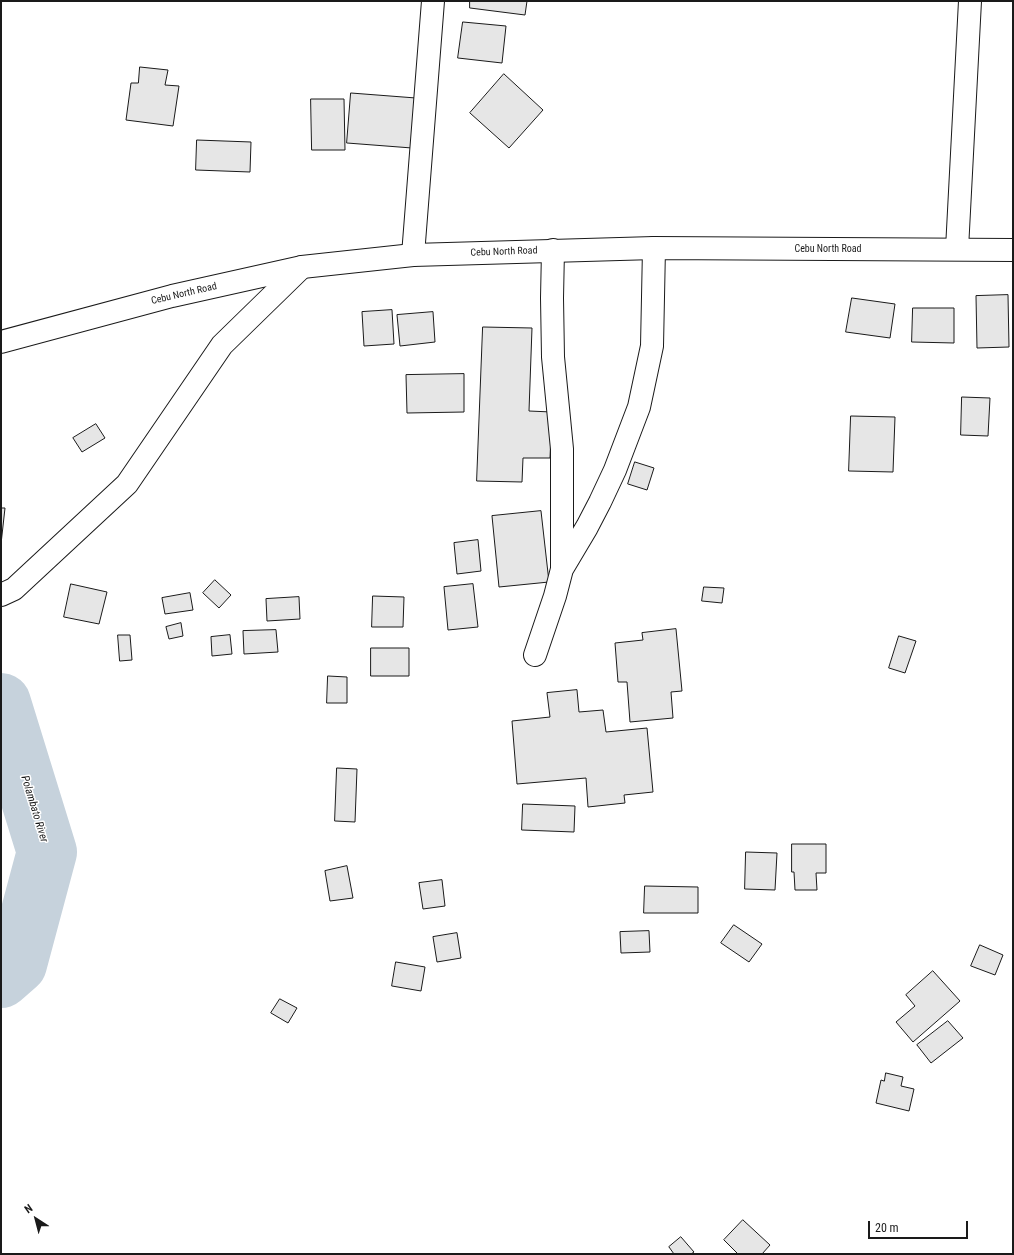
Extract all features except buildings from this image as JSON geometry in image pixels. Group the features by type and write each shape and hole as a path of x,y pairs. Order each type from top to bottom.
{"main road":[{"path":"413,255 433,1"},
{"path":"957,249 970,1"},
{"path":"562,569 600,502 615,470 639,407 652,346 654,248"},
{"name":"Cebu North Road","path":"2,342 172,296 302,267 413,255 654,248 1013,250"},
{"path":"535,655 555,596 562,569 562,449 553,357 553,250"},
{"path":"8,592 127,484 222,345 302,267"}],"waterway":[{"name":"Polambato River","path":"1,703 47,852 17,964 1,978"}]}
